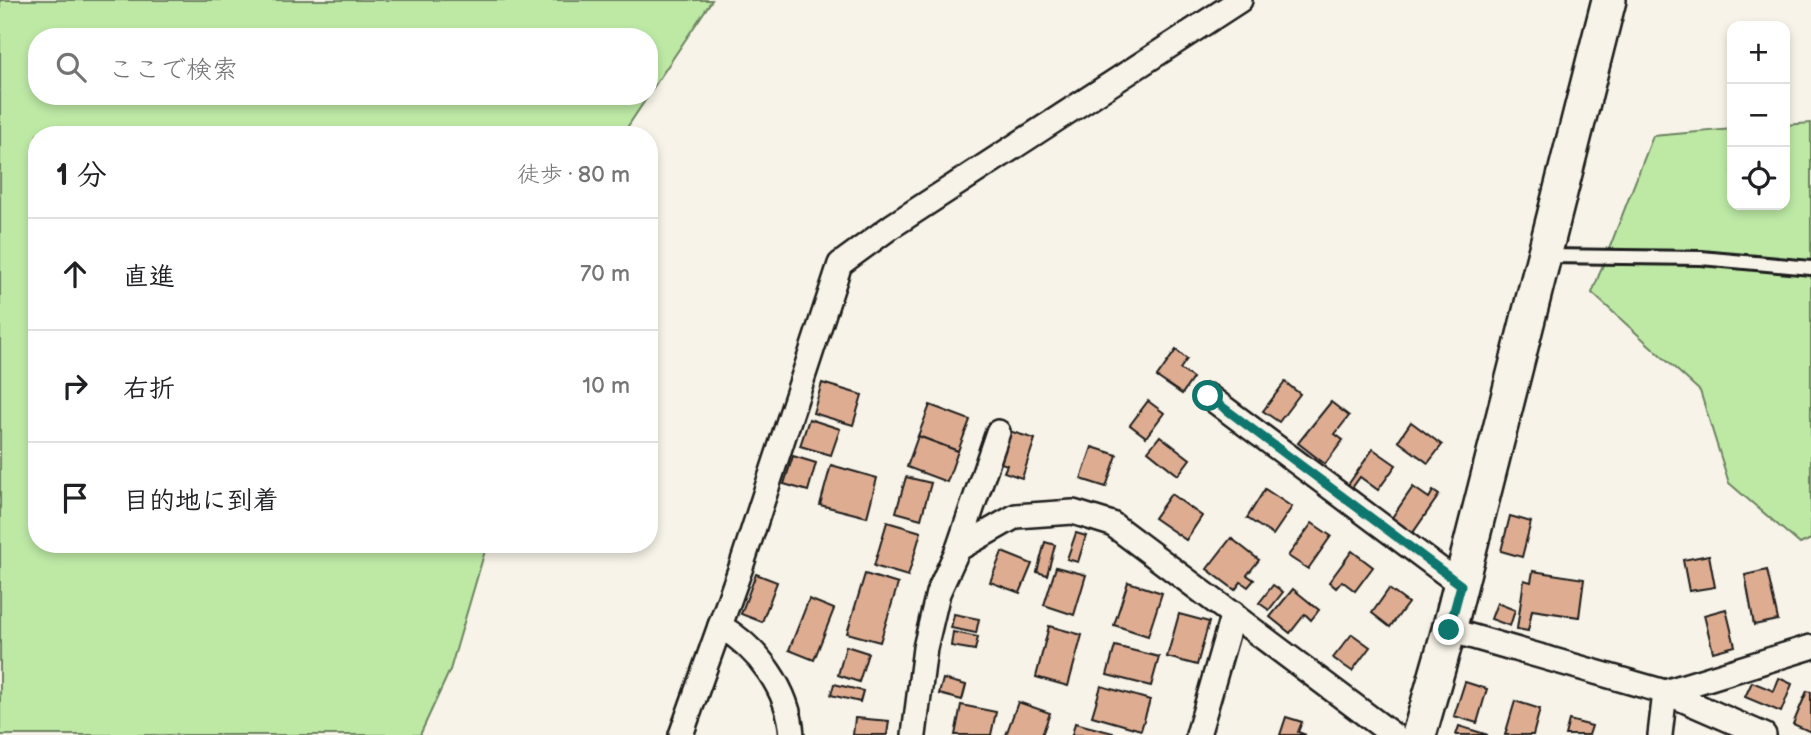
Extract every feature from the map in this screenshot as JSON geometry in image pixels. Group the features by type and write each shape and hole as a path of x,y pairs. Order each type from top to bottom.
{"street":[{"path":"681,735 840,264 892,226 1240,0"},
{"path":"1419,735 1461,585 1609,0"},
{"path":"1208,396 1461,585"},
{"path":"916,735 926,648 938,593 958,549 998,432"},
{"path":"958,549 1016,516 1073,512 1112,524 1392,735"},
{"path":"1198,735 1233,613"},
{"path":"720,626 741,639 760,657 791,716 792,735"},
{"path":"1449,630 1665,692 1764,735"},
{"path":"1665,692 1811,647"},
{"path":"1660,735 1665,692"}],"lane":[{"path":"1543,256 1701,258 1811,268"}],"green space":[{"path":"0,0 712,0 658,81 658,28 28,28 28,105 642,105 628,126 28,126 28,553 484,553 450,670 420,735 0,735"},
{"path":"1811,123 1811,539 1800,544 1729,483 1700,391 1592,293 1653,136 1727,129 1727,210 1790,210 1790,125"}],"building":[{"path":"1176,350 1187,359 1180,369 1193,378 1182,394 1157,377"},
{"path":"1285,382 1300,394 1279,422 1263,411"},
{"path":"822,383 862,395 853,425 813,413"},
{"path":"1148,401 1164,413 1146,437 1130,425"},
{"path":"1331,402 1349,416 1335,434 1343,440 1325,464 1298,443"},
{"path":"930,405 970,420 958,451 918,436"},
{"path":"809,419 840,429 831,455 800,446"},
{"path":"1411,422 1442,445 1428,463 1398,441"},
{"path":"1006,430 1035,439 1022,478 1004,472 1007,465 996,461"},
{"path":"918,436 958,451 947,482 907,467"},
{"path":"1160,436 1190,459 1178,475 1148,451"},
{"path":"1092,447 1117,455 1106,487 1081,479"},
{"path":"1373,449 1396,465 1378,490 1360,477 1352,488 1348,485"},
{"path":"793,456 816,463 808,491 784,484"},
{"path":"831,465 877,478 867,517 820,505"},
{"path":"906,477 931,483 921,519 896,512"},
{"path":"1413,487 1429,498 1433,491 1439,495 1412,534 1391,519"},
{"path":"1265,489 1292,507 1273,535 1247,518"},
{"path":"1171,494 1202,516 1186,540 1154,518"},
{"path":"1510,516 1531,522 1522,557 1501,551"},
{"path":"887,522 921,532 908,576 874,566"},
{"path":"1312,523 1331,536 1308,569 1288,556"},
{"path":"1076,533 1086,536 1078,562 1067,559"},
{"path":"1231,538 1259,560 1247,575 1254,580 1248,587 1241,582 1235,590 1207,569"},
{"path":"1045,542 1055,545 1047,575 1037,572"},
{"path":"1352,551 1373,567 1355,591 1342,581 1336,588 1329,582"},
{"path":"1002,552 1032,564 1020,593 990,582"},
{"path":"1709,555 1715,587 1689,591 1683,560"},
{"path":"1056,567 1086,575 1074,615 1044,605"},
{"path":"1767,570 1778,620 1754,625 1745,575"},
{"path":"1533,571 1584,579 1579,617 1532,610 1528,631 1517,629 1524,580 1531,582"},
{"path":"756,574 777,582 762,622 741,614"},
{"path":"865,574 898,584 880,642 847,633"},
{"path":"1128,582 1162,593 1148,636 1114,625"},
{"path":"1273,585 1283,592 1269,610 1259,603"},
{"path":"1293,589 1319,610 1311,620 1305,614 1290,633 1270,617"},
{"path":"1389,589 1408,603 1390,627 1372,613"},
{"path":"809,599 834,609 814,660 789,650"},
{"path":"1497,603 1515,610 1510,626 1491,619"},
{"path":"1726,609 1735,646 1713,652 1704,615"},
{"path":"954,614 979,619 976,633 951,628"},
{"path":"1179,614 1209,622 1197,665 1167,657"},
{"path":"1049,626 1082,635 1068,686 1036,677"},
{"path":"953,632 978,637 975,650 951,646"},
{"path":"1352,634 1370,647 1352,671 1333,658"},
{"path":"846,646 868,653 859,682 838,675"},
{"path":"1115,646 1159,657 1151,686 1107,675"},
{"path":"1779,678 1792,684 1781,712 1745,697 1752,682 1774,691"},
{"path":"943,679 966,685 962,700 939,694"},
{"path":"1465,682 1487,689 1477,723 1454,716"},
{"path":"834,684 863,691 860,702 831,695"},
{"path":"1101,686 1150,700 1141,730 1092,716"},
{"path":"1807,691 1811,692 1811,732 1793,724"},
{"path":"1515,701 1540,709 1533,735 1505,735"},
{"path":"1018,702 1050,713 1042,735 1006,735"},
{"path":"961,705 996,712 991,735 955,735"},
{"path":"1286,717 1302,722 1298,732 1306,735 1280,735"},
{"path":"855,718 889,721 887,735 853,735"},
{"path":"1569,720 1592,726 1589,735 1565,735"},
{"path":"1075,723 1113,733 1113,735 1072,735"},
{"path":"1459,726 1488,735 1456,735"}],"route":[{"path":"1208,396 1461,585 1449,630"}]}
